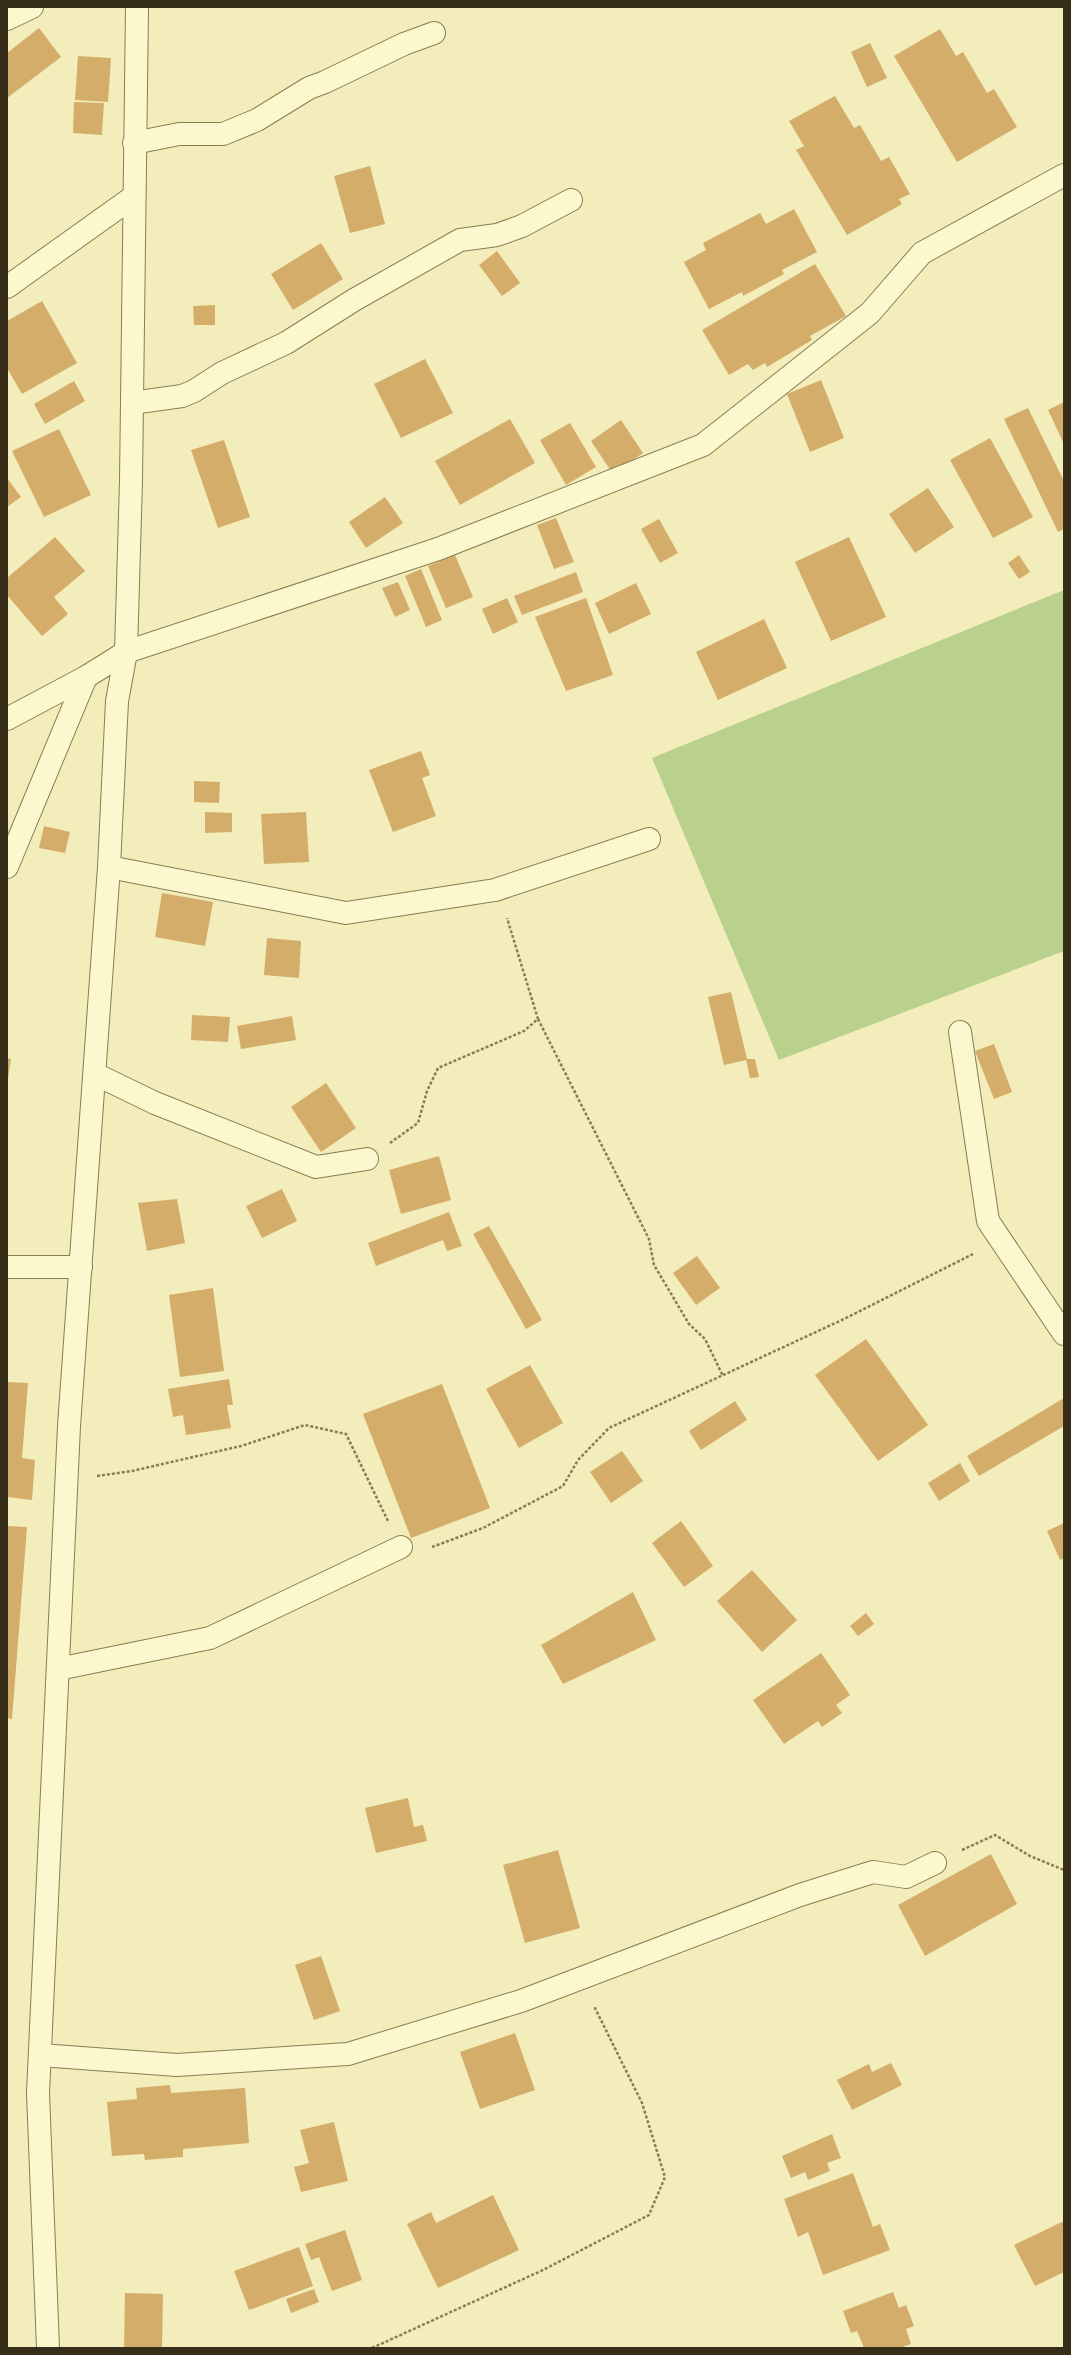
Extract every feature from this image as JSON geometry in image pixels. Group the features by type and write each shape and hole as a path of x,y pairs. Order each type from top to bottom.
{"street":[{"path":"7,19 32,7"},
{"path":"48,2348 38,2093 66,1480 109,867 117,700 126,652 132,403 133,197 137,7"},
{"path":"134,144 179,134 223,134 257,120 309,88 325,82 404,44 434,32"},
{"path":"7,719 86,677 126,652 438,549 703,444 870,313 922,253 1064,175"},
{"path":"7,287 133,197"},
{"path":"132,403 182,396 194,391 222,373 286,343 354,300 460,240 497,236 522,226 571,200"},
{"path":"7,866 86,677"},
{"path":"109,867 346,913 495,890 648,839"},
{"path":"960,1032 988,1221 1064,1334"},
{"path":"95,1074 155,1103 316,1167 367,1159"},
{"path":"7,1267 81,1267"},
{"path":"58,1669 210,1638 400,1547"},
{"path":"40,2055 177,2065 348,2054 521,2001 800,1895 873,1872 906,1877 935,1863"}],"path":[{"path":"495,890 507,919 538,1020 649,1239 654,1265 689,1324 704,1338 723,1376"},
{"path":"367,1159 418,1124 427,1091 438,1068 524,1031 538,1020"},
{"path":"66,1480 132,1471 241,1446 306,1425 346,1434 400,1547 415,1554 483,1528 563,1486 578,1460 609,1428 844,1319 1001,1240"},
{"path":"935,1863 995,1835 1030,1856 1064,1870"},
{"path":"372,2348 543,2270 649,2215 665,2178 642,2103 581,1979"}],"green space":[{"path":"1064,590 1064,951 779,1060 652,758"}],"building":[{"path":"39,28 61,57 7,98 7,53"},
{"path":"940,29 956,56 963,52 987,93 994,89 1017,127 957,162 894,56"},
{"path":"870,43 887,78 867,87 851,52"},
{"path":"78,56 111,58 108,102 75,100"},
{"path":"835,96 854,128 860,125 881,161 889,157 910,194 899,199 902,204 847,235 796,150 804,146 789,121"},
{"path":"74,102 104,103 102,135 73,133"},
{"path":"370,166 385,224 350,233 334,176"},
{"path":"794,209 817,252 782,270 784,274 743,296 742,292 709,309 684,262 706,250 703,243 760,213 766,224"},
{"path":"321,243 343,279 293,310 271,274"},
{"path":"497,251 520,283 502,296 479,265"},
{"path":"815,264 846,316 810,336 812,340 767,367 765,363 753,370 748,364 729,375 702,330"},
{"path":"42,301 77,363 22,394 7,368 7,321"},
{"path":"215,305 215,325 194,325 193,306"},
{"path":"425,359 453,413 401,438 374,384"},
{"path":"821,380 844,438 810,452 787,394"},
{"path":"74,381 85,401 45,424 34,404"},
{"path":"1064,402 1064,444 1048,410"},
{"path":"1028,408 1064,481 1064,529 1058,532 1004,419"},
{"path":"510,419 535,463 460,505 435,461"},
{"path":"621,420 643,453 613,474 591,441"},
{"path":"570,423 596,467 566,485 540,440"},
{"path":"59,429 91,495 44,517 12,451"},
{"path":"990,438 1033,517 993,538 950,460"},
{"path":"224,440 250,517 218,528 191,450"},
{"path":"7,478 21,497 7,507"},
{"path":"928,488 954,527 915,553 889,514"},
{"path":"385,497 403,523 366,548 349,522"},
{"path":"556,518 574,562 554,569 537,525"},
{"path":"659,519 678,553 660,563 641,529"},
{"path":"55,537 85,571 54,597 68,614 42,636 7,595 7,578"},
{"path":"849,537 886,617 831,641 795,562"},
{"path":"455,555 473,597 446,608 428,566"},
{"path":"1019,555 1030,572 1019,579 1008,563"},
{"path":"421,569 442,620 426,627 405,576"},
{"path":"576,572 583,592 522,615 514,596"},
{"path":"398,582 410,610 395,617 382,588"},
{"path":"636,583 651,614 609,634 595,603"},
{"path":"507,598 518,622 493,634 482,609"},
{"path":"586,598 613,675 566,691 535,617"},
{"path":"764,619 787,668 718,700 696,652"},
{"path":"421,751 430,775 422,778 436,816 393,832 369,770"},
{"path":"194,781 220,782 219,803 194,802"},
{"path":"205,812 232,813 232,832 205,833"},
{"path":"306,812 309,862 264,864 261,814"},
{"path":"44,826 70,832 65,853 39,848"},
{"path":"162,893 213,902 205,946 155,937"},
{"path":"267,938 301,941 299,978 264,975"},
{"path":"731,992 747,1059 755,1059 759,1077 750,1078 746,1060 724,1065 708,997"},
{"path":"192,1015 230,1017 228,1042 191,1040"},
{"path":"292,1016 296,1040 241,1049 237,1026"},
{"path":"994,1044 1012,1092 994,1099 975,1051"},
{"path":"7,1058 11,1059 8,1079 7,1079"},
{"path":"326,1083 356,1128 321,1152 291,1107"},
{"path":"439,1156 451,1200 401,1214 389,1170"},
{"path":"282,1189 297,1221 262,1238 246,1206"},
{"path":"177,1199 185,1243 147,1251 138,1203"},
{"path":"449,1212 462,1246 447,1251 443,1240 376,1266 368,1243"},
{"path":"489,1226 542,1320 526,1329 473,1234"},
{"path":"697,1256 720,1288 696,1305 673,1273"},
{"path":"213,1288 224,1371 180,1377 169,1295"},
{"path":"866,1339 928,1425 878,1461 815,1375"},
{"path":"530,1365 563,1423 519,1448 486,1389"},
{"path":"229,1379 233,1405 227,1405 231,1428 186,1435 183,1415 173,1417 168,1389"},
{"path":"7,1382 28,1383 22,1458 35,1460 32,1500 7,1497"},
{"path":"442,1384 490,1508 411,1538 363,1414"},
{"path":"1064,1398 1064,1426 979,1476 967,1456"},
{"path":"735,1401 747,1420 701,1450 689,1431"},
{"path":"622,1451 643,1481 611,1503 590,1472"},
{"path":"960,1463 970,1481 939,1501 928,1483"},
{"path":"681,1521 713,1566 684,1587 652,1543"},
{"path":"1064,1523 1064,1558 1060,1560 1047,1531"},
{"path":"7,1526 27,1527 12,1719 7,1718"},
{"path":"752,1570 797,1620 762,1652 717,1601"},
{"path":"633,1592 656,1640 563,1684 541,1645"},
{"path":"866,1613 874,1624 858,1636 850,1626"},
{"path":"821,1653 850,1695 836,1705 842,1713 822,1727 818,1721 784,1744 753,1700"},
{"path":"408,1798 414,1827 423,1825 427,1841 376,1853 365,1808"},
{"path":"558,1850 580,1928 525,1943 503,1865"},
{"path":"991,1854 1017,1904 925,1956 898,1905"},
{"path":"321,1956 340,2011 314,2020 295,1965"},
{"path":"515,2033 535,2090 480,2109 460,2052"},
{"path":"891,2063 902,2085 852,2110 837,2080 869,2064 872,2072"},
{"path":"170,2085 171,2093 245,2088 249,2143 183,2149 183,2157 145,2160 144,2154 112,2156 107,2102 137,2099 136,2088"},
{"path":"334,2122 348,2181 301,2192 294,2167 309,2163 300,2130"},
{"path":"832,2134 841,2158 827,2163 830,2171 808,2180 805,2172 791,2178 782,2156"},
{"path":"853,2173 873,2227 880,2224 890,2250 823,2275 808,2232 798,2237 784,2199"},
{"path":"493,2195 519,2250 438,2288 407,2224 431,2212 436,2223"},
{"path":"1064,2221 1064,2272 1035,2286 1014,2245"},
{"path":"345,2230 362,2280 332,2291 319,2257 311,2260 305,2244"},
{"path":"299,2247 313,2286 249,2310 234,2271"},
{"path":"314,2289 319,2302 291,2313 286,2299"},
{"path":"893,2292 899,2308 906,2305 914,2326 906,2329 911,2344 900,2348 864,2348 857,2331 851,2333 843,2311"},
{"path":"125,2293 163,2294 162,2348 124,2348"}]}
